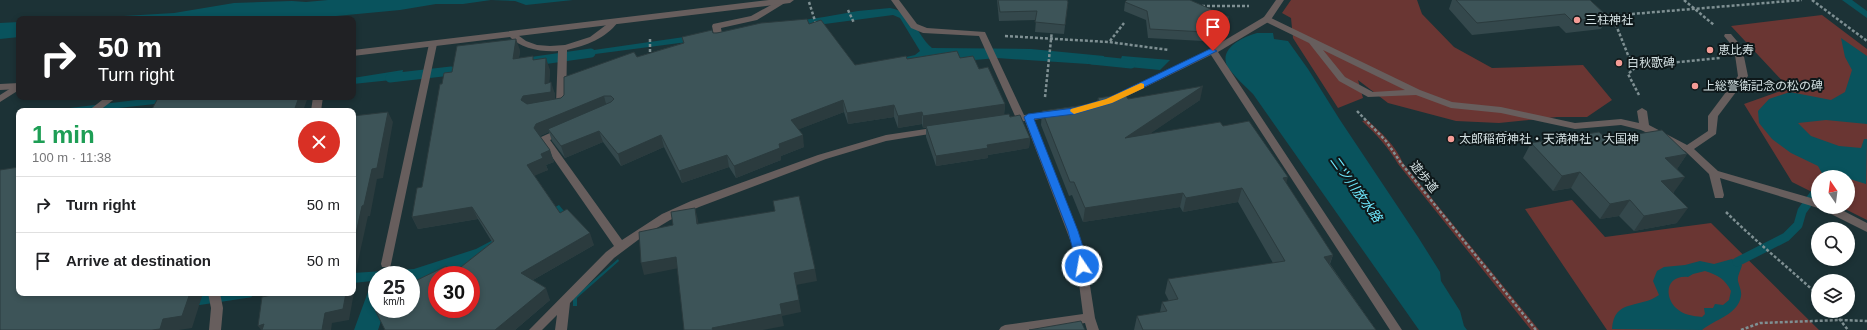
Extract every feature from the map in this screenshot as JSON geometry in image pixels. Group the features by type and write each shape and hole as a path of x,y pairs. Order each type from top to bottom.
{"street":[{"path":"356,53 512,35 787,0"},
{"path":"719,40 716,26 754,18 787,0"},
{"path":"895,0 914,26 926,31 982,34 996,64 1025,118 1073,231 1080,253 1089,318 1093,330"},
{"path":"1102,103 1209,53 1267,19 1280,0"},
{"path":"1267,19 1416,92 1451,106 1501,110 1575,126 1621,122 1644,127 1688,149 1714,173 1811,202"},
{"path":"563,54 608,30 614,22"},
{"path":"512,35 520,43 563,54"},
{"path":"1688,149 1713,132 1713,116 1743,76 1738,47 1728,36"},
{"path":"1310,40 1342,79 1371,95 1416,92"},
{"path":"386,264 433,44"},
{"path":"1209,53 1396,330"},
{"path":"546,109 561,107 563,54"},
{"path":"0,87 16,86"},
{"path":"0,99 16,88"},
{"path":"97,108 107,100"},
{"path":"1642,111 1644,127"},
{"path":"998,122 1067,112"},
{"path":"571,128 544,139 621,247"},
{"path":"535,330 564,303 610,255 638,234 673,214 702,201 855,146 886,138 946,129"},
{"path":"1714,173 1719,195"},
{"path":"1840,214 1867,228"},
{"path":"215,296 217,308 215,330"},
{"path":"561,330 564,303"},
{"path":"1005,330 1089,318"}],"path":[{"path":"1684,0 1693,9 1728,36"},
{"path":"1607,16 1768,1 1802,0"},
{"path":"1812,0 1867,41"},
{"path":"810,5 818,28"},
{"path":"1197,6 1255,6"},
{"path":"848,10 854,23"},
{"path":"1612,15 1628,55 1637,66"},
{"path":"1043,115 1052,23"},
{"path":"1109,42 1124,24"},
{"path":"982,34 1109,42 1209,53"},
{"path":"650,39 650,52"},
{"path":"1642,111 1642,101 1628,74 1637,66 1739,56"},
{"name":"遊歩道","path":"1355,109 1365,121 1381,134 1396,152 1401,164 1536,330"},
{"path":"1719,195 1724,210 1750,236 1778,258 1811,289"},
{"path":"1741,330 1760,323 1841,320 1867,321"},
{"path":"1841,320 1848,330"}],"shaded area":[{"path":"1291,0 1417,0 1422,14 1454,47 1492,68 1583,65 1612,100 1587,117 1557,117 1499,123 1456,121 1388,103 1358,80 1363,98 1338,108 1293,38 1291,18 1282,13"},
{"path":"1822,15 1867,49 1867,220 1855,214 1855,170 1811,170 1811,192 1792,182 1744,104 1789,88 1731,26"},
{"path":"1367,120 1392,145 1403,163 1539,330 1531,330 1398,164 1386,146 1362,121"},
{"path":"1572,200 1605,237 1711,223 1819,330 1607,330 1525,209"}],"water":[{"path":"328,0 491,0 463,4 436,4 400,10 336,16 124,16 174,13 234,3 306,2"},
{"path":"491,0 573,0 526,5 515,1"},
{"path":"1842,0 1852,0 1867,11 1867,18"},
{"path":"890,8 899,10 905,14 932,48 1031,49 1104,56 1103,65 997,58 929,64 880,63 915,55 920,51 900,18 893,15 580,56 580,52 858,11"},
{"path":"16,22 16,37 0,39 0,23"},
{"name":"二ツ川放水路","path":"1257,33 1273,33 1274,39 1288,41 1308,69 1440,272 1441,281 1460,311 1464,326 1467,330 1419,330 1253,94 1229,69 1226,62 1228,50 1238,41"},
{"path":"1841,38 1867,56 1867,124 1826,120 1798,123 1811,136 1839,146 1861,148 1864,139 1867,139 1866,184 1855,181 1855,170 1820,170 1818,166 1791,153 1772,139 1759,123 1758,111 1769,99 1790,92 1831,100 1845,92 1852,70 1845,57"},
{"path":"1122,56 1170,60 1160,70 1118,66"},
{"path":"403,70 401,79 356,84 356,78"},
{"path":"136,100 192,100 118,108 70,108"},
{"path":"559,205 568,216 473,266 428,266 428,281 420,286 420,267 476,249"},
{"path":"618,259 619,261 577,298 577,306 573,306 573,298"},
{"path":"1732,259 1742,265 1738,279 1741,290 1739,302 1731,312 1725,316 1702,330 1612,329 1614,319 1623,308 1644,302 1659,295 1653,281 1657,271 1664,267 1685,265 1700,261 1714,264","holes":["1705,271 1721,278 1726,283 1731,291 1729,300 1723,305 1715,304 1713,308 1704,308 1705,314 1702,317 1685,314 1676,308 1672,303 1669,297 1669,287 1675,279 1688,277"]},
{"path":"368,272 368,281 356,283 356,273"},
{"path":"368,292 368,318 382,318 378,330 354,330"}],"building":[{"path":"998,0 1067,0 1065,25 1035,22 1037,11 1000,12"},
{"path":"1127,0 1190,0 1229,17 1205,32 1150,29 1147,11 1125,2"},
{"path":"1456,0 1590,0 1608,17 1572,21 1565,14 1477,23"},
{"path":"807,19 809,24 821,20 855,65 906,56 907,59 957,51 960,58 973,56 979,69 988,67 1005,104 923,116 922,112 898,116 894,105 847,113 843,100 791,120 803,135 779,144 780,148 734,166 727,155 679,171 661,135 618,154 599,131 561,146 548,129 611,102 614,99 611,96 604,96 536,124 534,128 550,150 541,154 543,158 527,165 560,213 567,209 590,233 521,273 546,288 495,330 385,330 379,318 420,318 420,279 428,275 428,318 480,318 480,266 462,266 494,241 472,207 412,217 417,188 422,187 440,84 442,84 444,73 452,72 457,46 516,39 513,59 533,56 533,60 546,58 545,84 551,82 551,92 523,96 521,100 527,104 561,98 564,95 564,77 634,52 637,57 684,43 682,37 712,30 713,33 761,23"},
{"path":"1203,86 1125,138 1220,122 1223,126 1249,121 1288,177 1283,178 1333,255 1324,257 1376,330 1143,330 1137,316 1167,311 1162,302 1178,299 1168,279 1285,261 1242,188 1186,198 1183,193 1085,208 1074,182 1070,182 1042,111 1100,103 1098,98 1125,94 1128,99"},
{"path":"157,100 298,100 295,108 153,108"},
{"path":"388,112 377,168 372,169 356,233 356,116"},
{"path":"1009,114 1010,117 1020,115 1030,138 987,145 988,148 936,156 926,126"},
{"path":"1662,130 1687,154 1665,158 1685,177 1661,181 1688,208 1644,216 1630,200 1610,204 1580,172 1562,176 1531,143 1599,132 1607,139"},
{"path":"16,167 16,296 189,296 182,316 163,319 160,329 152,330 0,330 0,170"},
{"path":"799,196 815,269 794,273 799,300 780,304 782,314 712,328 713,330 684,330 676,257 641,263 639,232 673,225 671,212 695,208 697,224 775,211 773,201"},
{"path":"345,296 343,309 325,313 322,330 262,330 264,324 258,326 262,297"},
{"path":"1081,321 1085,330 1029,330"}],"waterway":[{"path":"535,61 591,53"},
{"path":"1092,60 1131,64"},
{"path":"390,78 451,71"},
{"path":"1737,262 1786,237 1798,225 1802,211 1811,199"},
{"path":"189,302 229,296"}],"slow traffic":[{"path":"1074,111 1109,101 1141,86"}],"place":[{"name":"三柱神社","path":"1577,20"},
{"name":"恵比寿","path":"1710,50"},
{"name":"白秋歌碑","path":"1619,63"},
{"name":"上総警衛記念の松の碑","path":"1695,86"},
{"name":"太郎稲荷神社・天満神社・大国神","path":"1451,139"}],"route":[{"path":"1082,266 1080,253 1073,231 1028,117 1075,111 1109,101 1213,51"}]}
